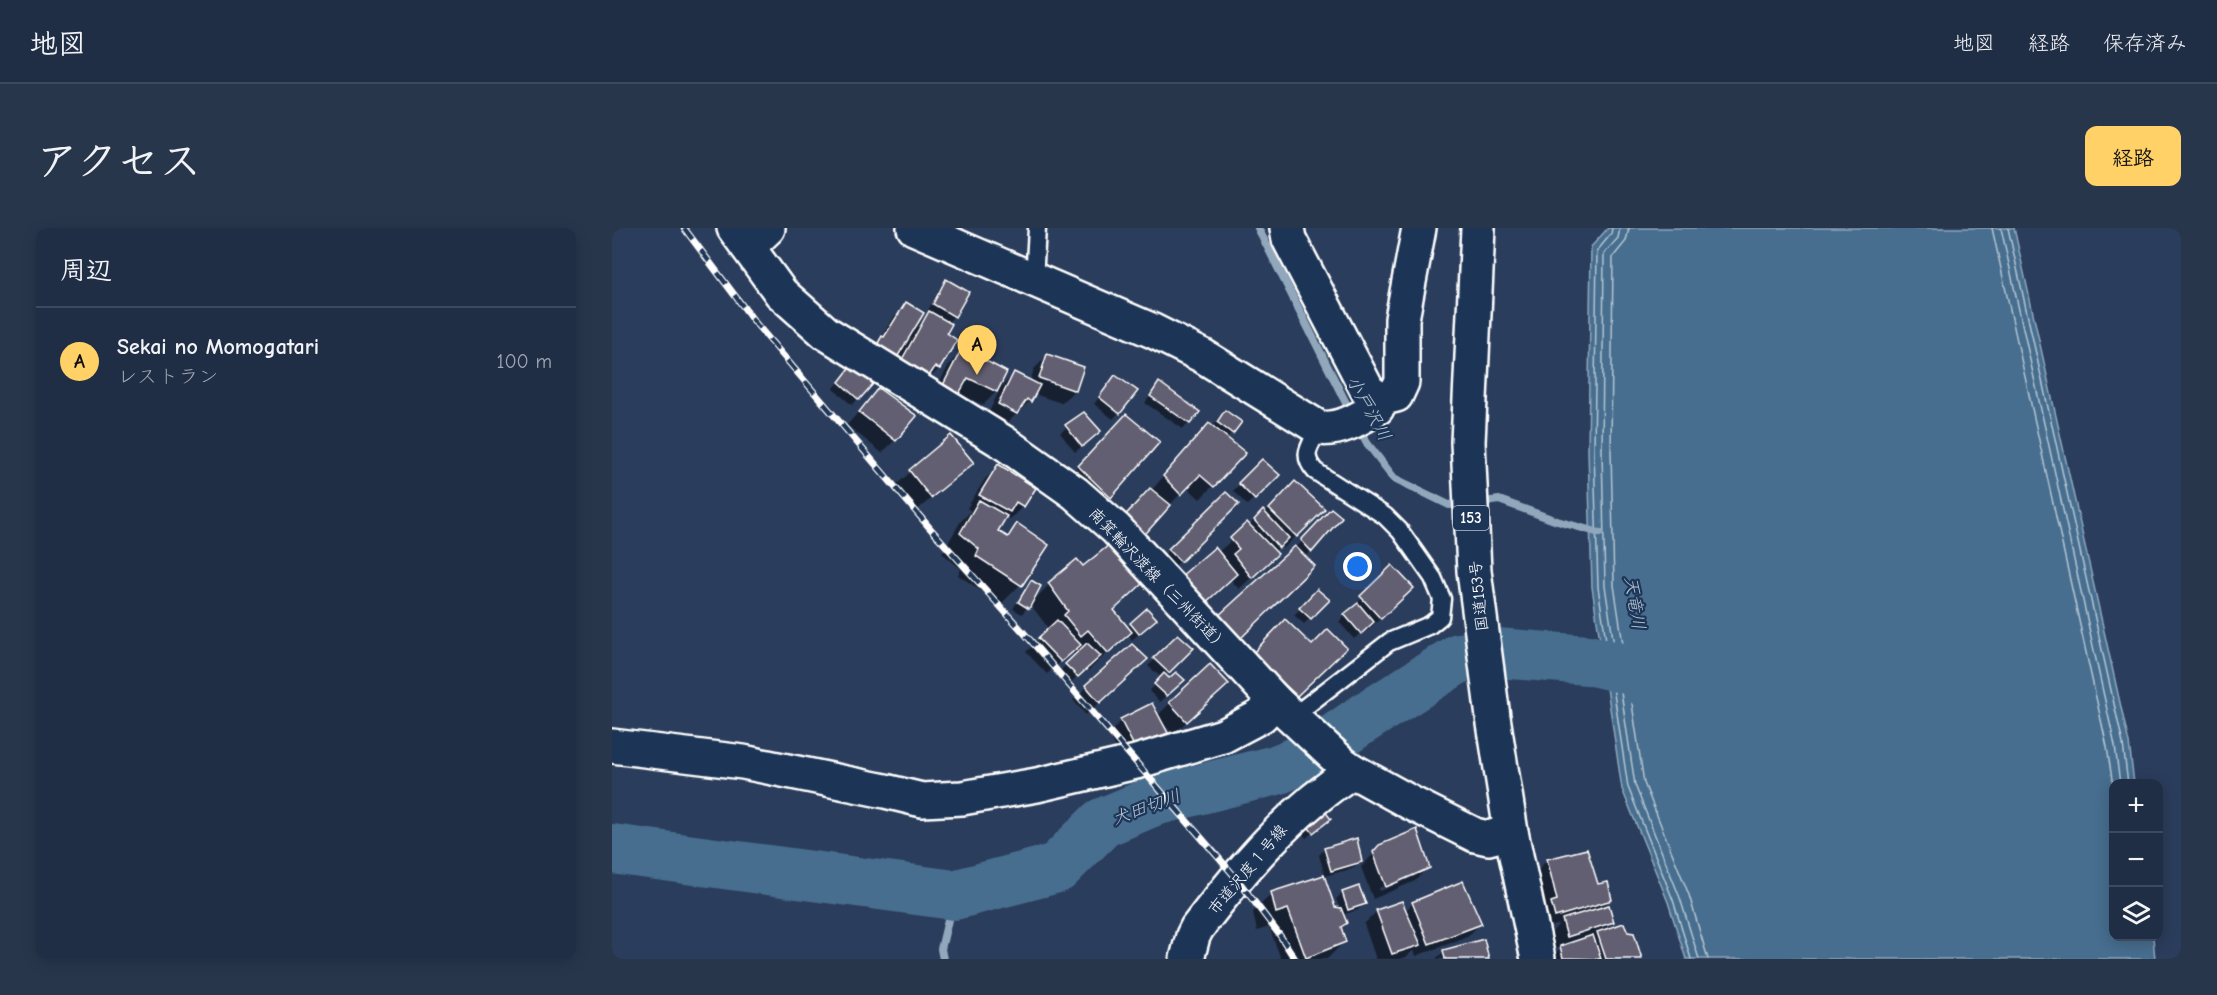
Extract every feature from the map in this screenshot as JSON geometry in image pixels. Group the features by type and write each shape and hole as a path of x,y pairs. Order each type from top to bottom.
{"main road":[{"path":"914,228 1153,331 1203,356 1353,416 1396,395 1402,382 1402,319 1419,228"},
{"name":"国道153号","path":"1478,228 1468,442 1473,559 1493,717 1511,832 1538,959"},
{"path":"1283,232 1368,391 1353,416"},
{"name":"南箕輪沢渡線（三州街道）","path":"750,234 781,293 826,333 1002,442 1075,493 1116,529 1289,714 1348,767 1475,835 1488,838 1511,832"},
{"path":"612,746 743,762 922,800 962,798 1037,785 1136,762 1223,736 1262,716 1289,714"},
{"name":"市道沢度１号線","path":"1187,959 1197,928 1253,858 1288,821 1348,767"}],"lane":[{"path":"1034,280 1037,228"},
{"path":"1289,714 1389,642 1430,625 1440,617 1442,599 1433,578 1400,531 1385,516 1315,471 1307,463 1306,453 1353,416"}],"water":[{"name":"天竜川","path":"1608,228 2014,228 2129,743 2134,779 2109,779 2109,941 2153,941 2155,959 1686,959 1668,902 1622,789 1592,587 1588,451 1591,247"}],"building":[{"path":"946,279 969,292 955,317 933,304"},
{"path":"906,302 924,313 895,361 875,348"},
{"path":"929,311 952,324 947,333 957,340 940,369 935,367 926,381 900,363"},
{"path":"962,348 1007,372 997,392 968,378 956,399 940,391"},
{"path":"1047,354 1084,367 1076,391 1039,378"},
{"path":"852,365 873,384 859,400 839,382"},
{"path":"1014,372 1040,385 1031,402 1027,399 1017,414 998,404"},
{"path":"1115,375 1138,391 1120,414 1099,397"},
{"path":"1159,382 1200,412 1190,424 1150,396"},
{"path":"878,388 917,416 896,441 859,412"},
{"path":"1225,410 1242,422 1233,434 1217,422"},
{"path":"1084,412 1101,431 1082,447 1065,425"},
{"path":"1126,414 1160,442 1111,498 1078,466"},
{"path":"1209,423 1246,453 1214,487 1200,475 1181,495 1163,476"},
{"path":"951,435 974,463 931,498 909,470"},
{"path":"1262,459 1280,475 1255,500 1238,483"},
{"path":"998,464 1036,488 1024,507 1016,502 1010,512 979,495"},
{"path":"1295,481 1325,509 1297,537 1269,509"},
{"path":"1150,488 1171,505 1140,540 1120,521"},
{"path":"1226,492 1239,504 1181,562 1168,549"},
{"path":"979,500 1007,516 998,531 1008,537 1017,523 1049,545 1022,586 976,556 979,549 960,533"},
{"path":"1331,508 1342,517 1312,552 1301,540"},
{"path":"1263,510 1289,538 1279,548 1254,520"},
{"path":"1247,522 1278,554 1252,578 1233,554 1239,549 1230,538"},
{"path":"1109,545 1142,584 1114,610 1132,632 1108,653 1088,630 1081,636 1064,615 1068,611 1048,583 1077,559 1083,566"},
{"path":"1295,546 1315,566 1240,639 1218,616"},
{"path":"1215,547 1237,574 1203,605 1180,577"},
{"path":"1392,565 1414,588 1381,619 1360,596"},
{"path":"1031,580 1041,586 1029,609 1018,602"},
{"path":"1317,589 1330,600 1311,619 1299,608"},
{"path":"1358,603 1374,622 1361,634 1344,614"},
{"path":"1147,608 1157,619 1139,634 1130,623"},
{"path":"1285,619 1312,645 1328,629 1347,648 1297,696 1252,654"},
{"path":"1057,620 1081,645 1061,662 1038,638"},
{"path":"1178,634 1194,648 1169,673 1153,658"},
{"path":"1087,643 1101,656 1078,677 1065,664"},
{"path":"1132,644 1148,659 1100,703 1085,685"},
{"path":"1210,664 1229,684 1187,722 1169,702"},
{"path":"1176,672 1185,680 1167,696 1154,684 1164,673 1169,678"},
{"path":"1152,703 1168,733 1135,748 1120,719"},
{"path":"1323,809 1331,819 1313,833 1305,823"},
{"path":"1417,829 1430,868 1386,887 1373,852 1379,845"},
{"path":"1357,838 1362,862 1331,871 1324,848"},
{"path":"1587,849 1598,884 1608,882 1612,900 1555,917 1551,902 1557,900 1547,859"},
{"path":"1324,875 1335,907 1341,908 1347,923 1341,927 1346,942 1306,958 1288,909 1276,913 1271,892"},
{"path":"1463,881 1482,924 1429,944 1412,902"},
{"path":"1359,886 1366,904 1348,910 1342,892"},
{"path":"1402,901 1421,945 1392,954 1376,910"},
{"path":"1609,905 1614,922 1567,937 1562,919"},
{"path":"1624,923 1628,932 1634,933 1642,959 1606,959 1597,932"},
{"path":"1593,935 1601,959 1563,958 1560,946"},
{"path":"1484,939 1489,959 1445,959 1443,950"}],"waterway":[{"name":"小戸沢川","path":"1258,228 1352,415"},
{"name":"小戸沢川","path":"1358,426 1367,443 1394,478 1449,505 1464,504"},
{"name":"小戸沢川","path":"1477,503 1499,500 1557,521 1600,533"},
{"name":"犬田切川","path":"612,849 954,895 1057,868 1102,823 1154,801 1276,770 1306,758 1459,658 1497,653 1588,660 1635,671 1659,695"},
{"path":"943,959 941,949 954,895"}],"railway":[{"path":"684,228 757,325 929,527 1237,879 1295,959"}],"place":[{"name":"Sekai no Momogatari","path":"977,375"}]}
